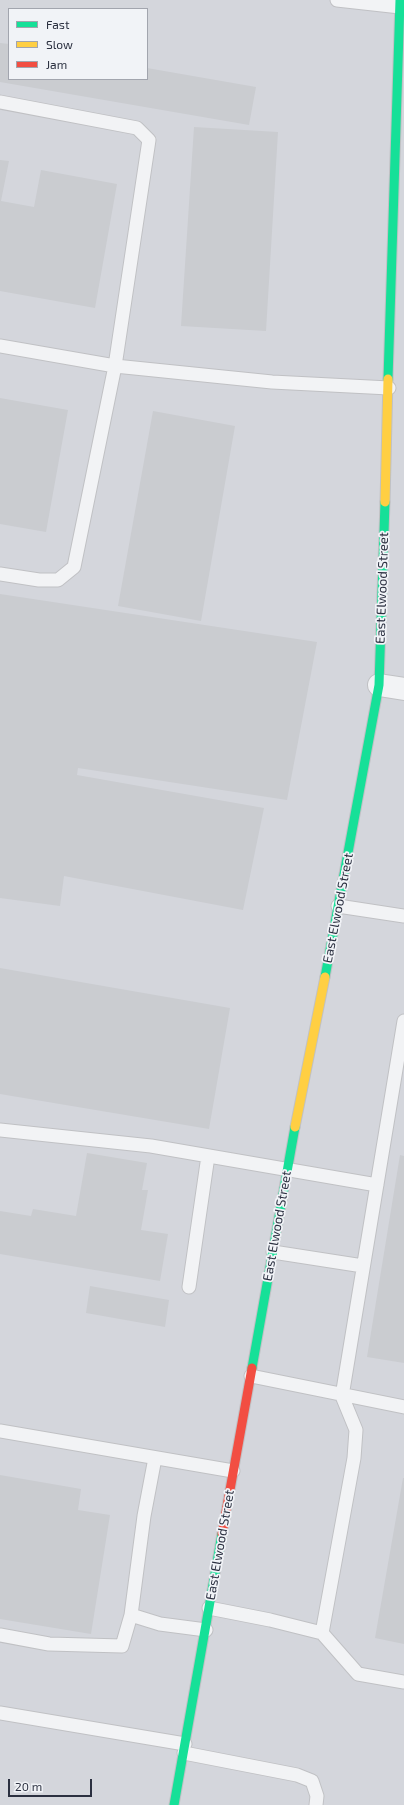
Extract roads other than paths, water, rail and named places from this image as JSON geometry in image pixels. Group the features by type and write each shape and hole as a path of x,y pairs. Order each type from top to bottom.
{"street":[{"name":"East Elwood Street","path":"174,1805 287,1170 379,685 400,3"},
{"path":"379,685 404,689"}],"lane":[{"path":"337,0 400,3"},
{"path":"0,102 137,128 149,140 115,366 74,567 58,580 38,580 0,574"},
{"path":"0,346 115,366 272,382 389,388"},
{"path":"338,906 404,916"},
{"path":"322,1633 354,1458 356,1430 342,1396 404,1021"},
{"path":"0,1130 151,1146 377,1184"},
{"path":"189,1287 208,1156"},
{"path":"273,1252 363,1266"},
{"path":"251,1376 342,1396 404,1407"},
{"path":"0,1431 234,1471"},
{"path":"0,1634 49,1644 122,1646 131,1616 144,1516 155,1458"},
{"path":"209,1608 270,1620 322,1633 358,1674 404,1682"},
{"path":"131,1616 160,1624 206,1630"},
{"path":"0,1713 185,1748 297,1775 312,1781 317,1796 316,1805"}]}
